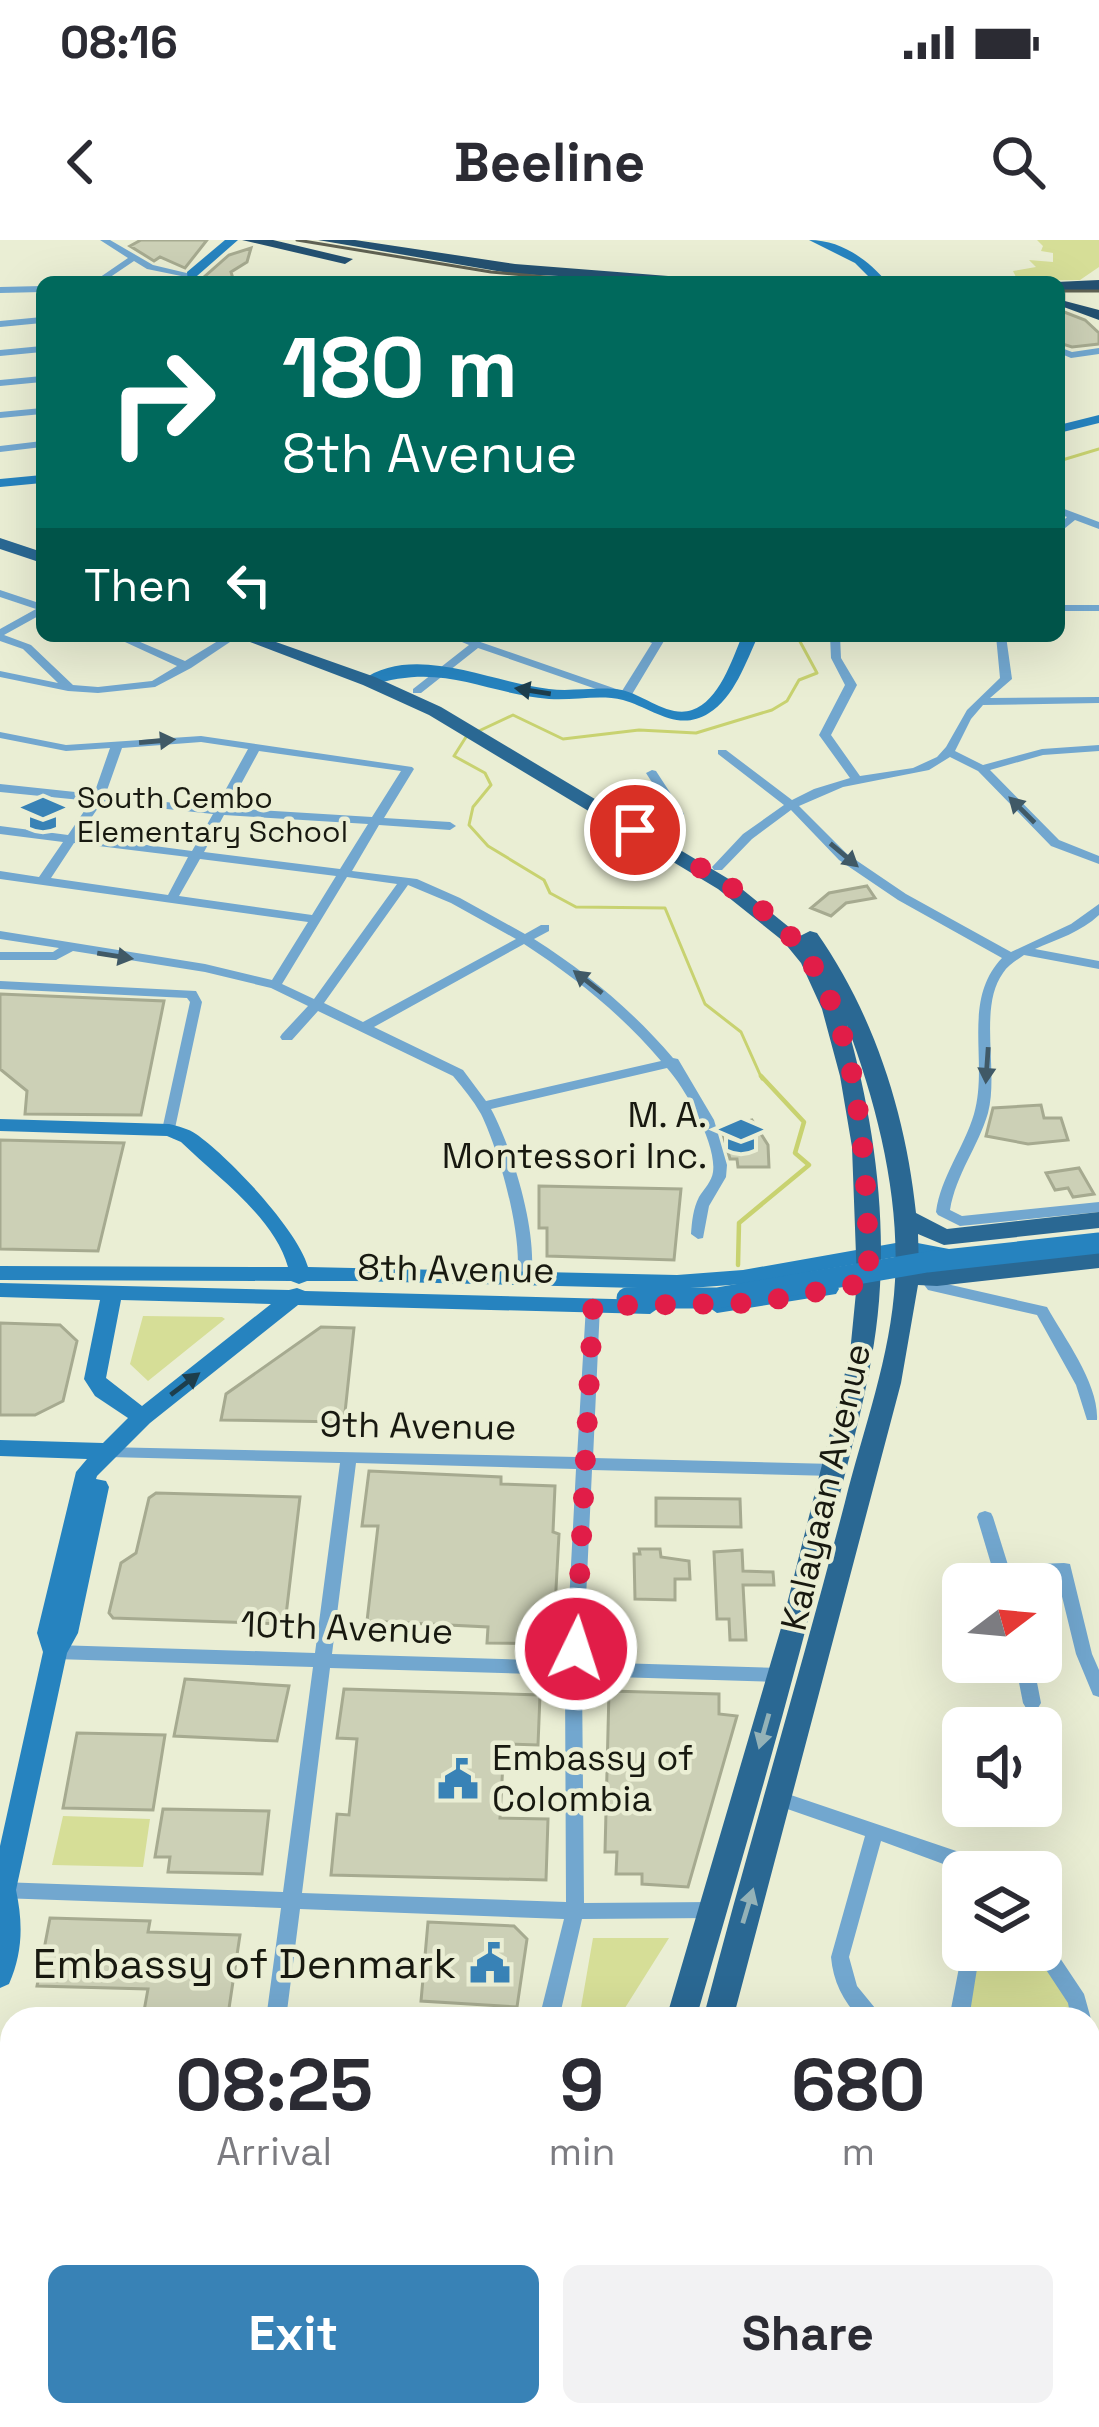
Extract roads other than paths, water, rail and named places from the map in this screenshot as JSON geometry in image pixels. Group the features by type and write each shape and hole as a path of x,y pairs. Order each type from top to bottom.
{"highway":[{"path":"250,240 465,276"},
{"path":"325,240 515,269 604,276"},
{"path":"1065,296 1099,285"},
{"path":"1065,296 1099,300"},
{"path":"1065,297 1099,316"}],"main road":[{"path":"195,276 232,240"},
{"path":"815,240 859,260 875,276"},
{"path":"1065,428 1099,419"},
{"path":"0,483 36,480"},
{"path":"0,542 36,556"},
{"path":"0,553 36,566"},
{"name":"Kalayaan Avenue","path":"258,642 417,691 464,722"},
{"name":"Kalayaan Avenue","path":"288,642 375,677 464,722 718,867 781,910 829,961 859,1020 892,1143 907,1248 917,1277 879,1375 834,1470 684,2007"},
{"path":"375,677 443,674 543,693 626,696 673,716 703,712 746,642"},
{"name":"Kalayaan Avenue","path":"490,737 725,885 790,937 810,962 829,1001 851,1076 863,1143 869,1282 862,1353 879,1375"},
{"path":"0,1125 169,1130 188,1137 288,1239 302,1264 298,1286 142,1417 87,1472 49,1633 55,1652 1,1891 10,1926 0,1976"},
{"path":"863,1143 892,1143"},
{"path":"902,1216 944,1238 1099,1220"},
{"path":"298,1286 717,1298 1099,1238"},
{"path":"917,1277 943,1256 1099,1238"},
{"name":"8th Avenue","path":"0,1273 114,1283 298,1286 524,1278 712,1281 907,1248 943,1256"},
{"path":"917,1277 1099,1260"},
{"path":"807,1264 825,1275 820,1291"},
{"name":"8th Avenue","path":"298,1286 350,1301 719,1306 917,1277"},
{"path":"114,1283 95,1379 142,1417"},
{"name":"8th Avenue","path":"0,1290 114,1283"},
{"name":"Kalayaan Avenue","path":"721,2007 779,1798 879,1375"},
{"name":"9th Avenue","path":"0,1448 109,1451"}],"street":[{"path":"104,240 120,245 133,258 181,276"},
{"path":"107,276 133,258"},
{"path":"0,305 5,290 36,289"},
{"path":"0,324 36,321"},
{"path":"0,352 36,349"},
{"path":"1065,353 1099,351"},
{"path":"0,383 36,380"},
{"path":"0,415 36,412"},
{"path":"0,449 36,445"},
{"path":"1065,512 1099,526"},
{"path":"1065,524 1074,516"},
{"path":"0,593 36,607"},
{"path":"1079,608 1099,595"},
{"path":"1065,608 1096,608 1099,622"},
{"path":"0,635 36,613"},
{"path":"0,635 27,647 70,688"},
{"path":"131,642 187,666"},
{"path":"0,674 70,688 140,688 228,642"},
{"path":"471,642 626,696 659,642"},
{"path":"835,642 836,658 851,686 825,735 857,780"},
{"path":"1002,642 1006,679 1026,701"},
{"path":"417,691 477,644"},
{"path":"718,867 751,829 793,806 857,780 921,770 950,753 969,715 1006,679"},
{"path":"981,702 1099,700"},
{"path":"0,735 66,748 197,739 408,769 275,985"},
{"path":"42,882 98,800 116,745"},
{"path":"171,900 256,746"},
{"path":"982,769 1042,752 1099,748"},
{"path":"722,752 793,806 843,857 902,897 1018,954 1099,965"},
{"path":"950,753 982,769 1055,842 1099,860"},
{"path":"652,773 678,814 666,835"},
{"path":"0,788 219,811 450,826"},
{"path":"0,830 405,881 438,891 582,975 673,1062 721,1164 720,1175 702,1205 698,1234"},
{"path":"0,875 316,920"},
{"path":"286,1036 316,1005 405,881"},
{"path":"1099,908 1090,920 1018,954 987,989 983,1104 943,1212 960,1221 1099,1208"},
{"path":"364,1028 545,928"},
{"path":"0,935 205,968 275,985 458,1073 487,1106 502,1150 527,1257 524,1278"},
{"path":"0,956 56,956 68,948"},
{"path":"0,985 185,991 196,1002 169,1130"},
{"path":"487,1106 673,1062"},
{"path":"917,1277 933,1286 1042,1311 1084,1385 1091,1416"},
{"path":"552,2007 574,1911 575,1668 593,1306"},
{"name":"9th Avenue","path":"109,1451 834,1470"},
{"path":"278,2007 349,1457"},
{"path":"985,1517 999,1563"},
{"path":"1062,1569 1084,1654 1099,1690"},
{"name":"10th Avenue","path":"55,1652 780,1675"},
{"path":"1028,1683 1032,1703"},
{"path":"779,1798 942,1854"},
{"path":"863,2007 849,1991 840,1972 840,1958 875,1831"},
{"path":"1,1891 574,1911 712,1910"},
{"path":"961,2007 967,1971"},
{"path":"1057,1971 1078,2007"}],"waterway":[{"path":"1065,459 1099,449"},
{"path":"762,1079 741,1032 705,1004 665,908 576,907 550,893 544,880 488,846 469,825 473,807 491,785 485,773 454,756 466,737 513,715 563,739 639,730 696,733 772,710 787,701 799,680 817,673 800,642"},
{"path":"738,1265 739,1223 809,1165 795,1153 804,1122 761,1076"}],"tram line":[{"path":"297,240 534,276"},
{"path":"1065,291 1099,291"}],"place":[{"name":"South Cembo Elementary School","path":"43,814"},
{"name":"M. A. Montessori Inc.","path":"741,1136"},
{"name":"Embassy of Colombia","path":"458,1779"},
{"name":"Embassy of Denmark","path":"490,1963"}]}
